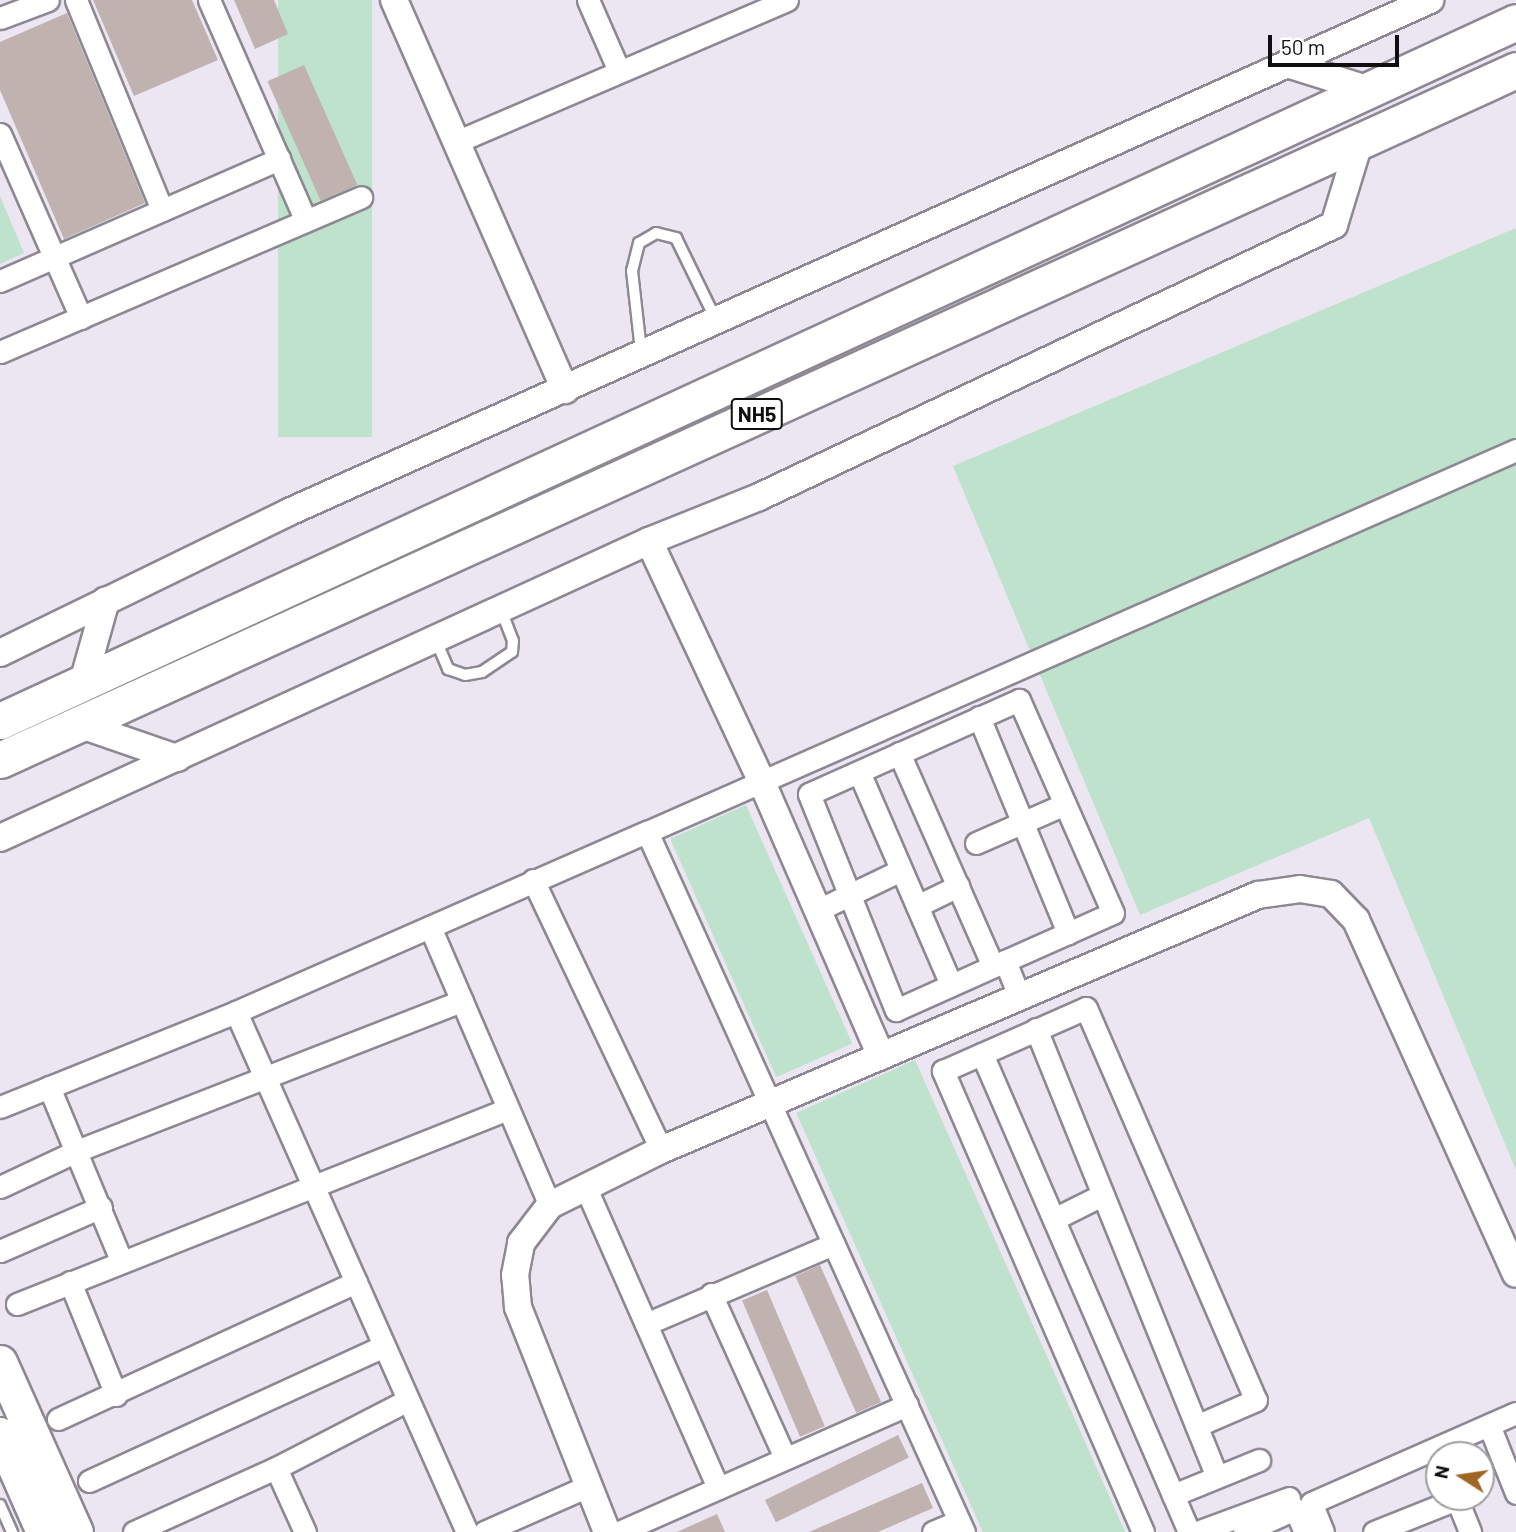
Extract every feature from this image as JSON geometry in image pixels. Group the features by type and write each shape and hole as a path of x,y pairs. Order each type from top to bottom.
{"highway":[{"name":"NH5","path":"0,721 1516,22"},
{"name":"NH5","path":"0,760 1359,144 1516,69"}],"main road":[{"path":"0,1362 76,1532"},
{"path":"0,1434 7,1492 43,1532"}],"street":[{"path":"0,18 48,0"},
{"path":"76,0 162,211"},
{"path":"209,0 306,221"},
{"path":"394,0 565,390"},
{"path":"588,0 619,71"},
{"path":"456,142 788,0"},
{"path":"0,653 289,512 1430,0"},
{"path":"1287,64 1370,90"},
{"path":"0,134 81,318"},
{"path":"0,838 649,541 759,497 1334,225 1359,144"},
{"path":"0,281 279,159"},
{"path":"0,352 361,197"},
{"path":"0,1107 236,1012 1516,450"},
{"path":"649,541 761,780 881,1056"},
{"path":"83,682 107,600"},
{"path":"1019,700 1113,913 896,1010 809,794 899,753 1019,700"},
{"path":"979,717 1025,822 1068,933"},
{"path":"78,724 177,758"},
{"path":"899,753 958,886 999,964 1027,1034 1102,1195 1217,1477"},
{"path":"859,772 951,985"},
{"path":"976,843 1065,804"},
{"path":"647,832 962,1526 933,1532"},
{"path":"818,910 901,870"},
{"path":"533,880 661,1150"},
{"path":"917,906 958,886"},
{"path":"607,1532 586,1487 518,1307 515,1275 521,1243 550,1205 661,1150 1258,895 1300,889 1331,894 1356,920 1516,1274"},
{"path":"430,927 550,1205"},
{"path":"0,1187 79,1150 266,1080 462,1001"},
{"path":"1143,1532 943,1071 1086,1008 1256,1400 1196,1426"},
{"path":"236,1012 467,1532"},
{"path":"982,1054 1189,1532"},
{"path":"50,1087 79,1150 121,1260"},
{"path":"17,1304 121,1260 315,1189 508,1109"},
{"path":"585,1186 718,1488"},
{"path":"1054,1219 1102,1195"},
{"path":"0,1251 101,1206"},
{"path":"646,1324 711,1294 834,1244"},
{"path":"70,1282 116,1395"},
{"path":"58,1419 116,1395 356,1282"},
{"path":"711,1294 785,1458"},
{"path":"89,1480 384,1346"},
{"path":"134,1532 166,1525 408,1400"},
{"path":"619,1532 907,1405"},
{"path":"1459,1441 1516,1413"},
{"path":"1489,1425 1516,1493"},
{"path":"1323,1532 1311,1503 1425,1458"},
{"path":"1173,1495 1259,1460"},
{"path":"276,1468 305,1532"},
{"path":"484,1532 586,1487"},
{"path":"1198,1532 1289,1498"},
{"path":"1249,1531 1296,1509 1305,1532"},
{"path":"1374,1532 1425,1511"},
{"path":"1462,1511 1470,1532"}],"lane":[{"path":"642,354 632,271 639,243 656,233 676,238 716,320"},
{"path":"435,638 448,669 465,675 482,671 512,652 513,641 501,609"},
{"path":"7,1492 12,1532"}],"green space":[{"path":"278,0 372,0 372,437 278,437"},
{"path":"0,196 24,253 0,264"},
{"path":"1516,228 1516,1170 1369,818 1140,915 953,466"},
{"path":"746,805 852,1043 776,1077 670,839"},
{"path":"915,1060 1125,1532 983,1532 796,1113"}],"building":[{"path":"93,0 192,0 218,60 134,96"},
{"path":"234,0 274,0 288,34 255,49"},
{"path":"67,13 145,203 64,239 0,90 0,42"},
{"path":"304,65 357,185 321,201 267,81"},
{"path":"820,1265 881,1402 856,1413 795,1276"},
{"path":"767,1290 825,1426 800,1437 742,1301"},
{"path":"898,1435 909,1457 776,1522 765,1500"},
{"path":"922,1483 933,1508 878,1532 809,1532"},
{"path":"717,1514 725,1532 677,1532"}]}
